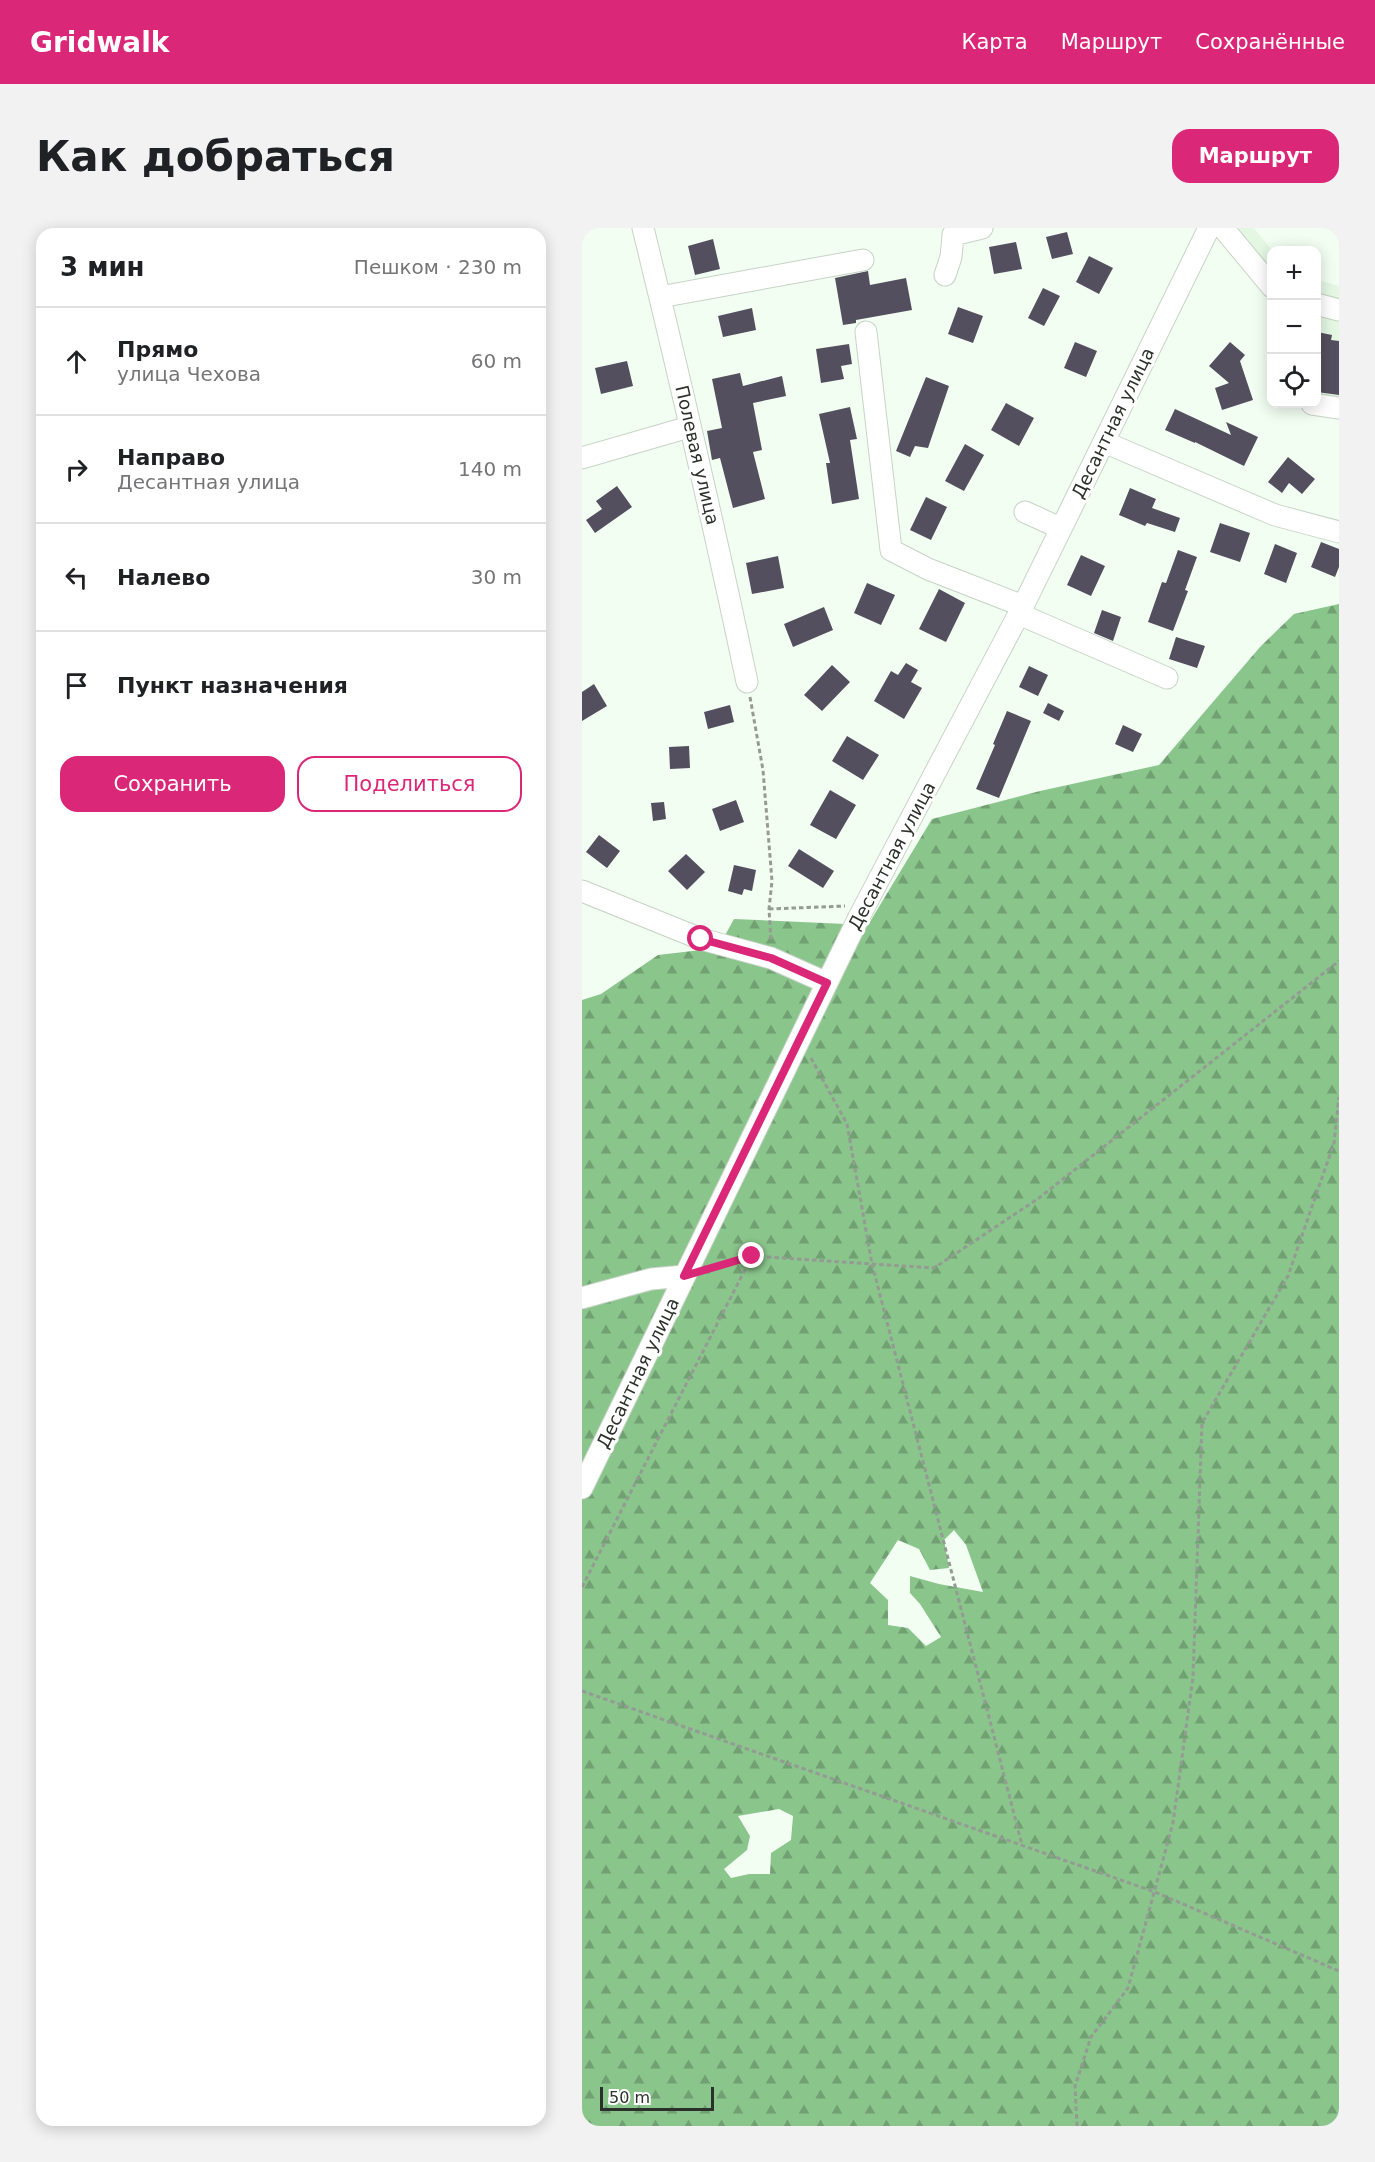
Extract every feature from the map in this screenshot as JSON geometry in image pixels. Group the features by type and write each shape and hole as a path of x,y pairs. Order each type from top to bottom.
{"street":[{"name":"Полевая улица","path":"643,228 689,427 707,493 747,682"},
{"path":"945,275 951,257 953,235 982,228"},
{"path":"1211,228 1267,281"},
{"name":"Десантная улица","path":"582,1488 859,918 1021,610 1211,228"},
{"path":"660,297 863,260"},
{"path":"1321,305 1339,310"},
{"path":"866,332 891,550 1167,678"},
{"path":"1321,405 1339,408"},
{"path":"582,458 689,427"},
{"path":"1104,442 1275,515 1339,532"},
{"path":"1024,512 1060,528"},
{"path":"582,891 701,939 771,958 827,983"},
{"path":"582,1298 651,1279 684,1276"}],"path":[{"path":"747,682 763,770 772,881 769,909 771,958"},
{"path":"769,909 849,906 859,918"},
{"path":"684,1276 752,1256 934,1268 1039,1198 1339,961"},
{"path":"800,1038 847,1124 872,1264 1022,1845"},
{"path":"1077,2126 1075,2086 1084,2056 1091,2037 1128,1988 1173,1823 1193,1677 1202,1423 1288,1276 1334,1143 1339,1097"},
{"path":"582,1587 752,1256"},
{"path":"582,1691 1155,1892 1339,1971"}],"shaded area":[{"path":"1240,228 1254,228 1269,246 1267,292 1223,242"},
{"path":"1321,281 1339,286 1339,414 1302,408 1321,408"}],"green space":[{"path":"1339,604 1339,2126 582,2126 582,1000 601,994 658,955 718,948 734,919 868,925 932,819 1040,791 1159,765 1260,647 1294,614","holes":["954,1530 966,1545 983,1592 910,1576 910,1593 920,1604 941,1637 926,1646 908,1628 888,1625 888,1600 870,1583 898,1540 919,1549 930,1570 949,1568 944,1540","779,1809 793,1816 791,1840 771,1853 770,1874 749,1874 731,1878 724,1869 747,1850 750,1836 738,1816"]}],"building":[{"path":"1067,232 1073,254 1052,259 1046,237"},
{"path":"713,239 720,269 695,275 688,246"},
{"path":"1016,242 1022,269 994,274 989,247"},
{"path":"1089,256 1113,268 1099,294 1076,282"},
{"path":"868,271 870,285 906,278 912,310 856,320 856,323 843,325 835,278"},
{"path":"1043,288 1060,296 1044,326 1028,318"},
{"path":"958,307 983,316 973,343 948,334"},
{"path":"752,308 756,330 723,337 718,316"},
{"path":"1321,333 1332,335 1331,340 1339,341 1339,395 1321,393"},
{"path":"1075,342 1097,351 1086,377 1064,368"},
{"path":"1230,342 1245,355 1240,361 1253,400 1222,410 1215,388 1229,383 1209,366"},
{"path":"849,344 852,364 841,366 844,379 821,383 816,349"},
{"path":"627,361 633,386 601,394 595,368"},
{"path":"740,373 743,386 782,376 786,396 753,403 762,450 753,452 765,499 733,508 720,458 712,460 707,431 722,428 712,379"},
{"path":"926,377 949,386 928,448 915,446 910,457 896,451"},
{"path":"1006,403 1034,418 1019,446 991,430"},
{"path":"850,407 857,439 850,440 859,499 832,504 826,463 830,463 819,414"},
{"path":"1175,409 1231,435 1226,422 1258,437 1244,466 1165,430"},
{"path":"965,444 984,455 964,491 945,481"},
{"path":"1288,457 1315,479 1302,494 1289,483 1282,493 1268,482"},
{"path":"617,486 632,507 595,533 586,520 602,509 596,501"},
{"path":"1130,488 1156,499 1152,508 1180,518 1175,532 1147,523 1145,526 1119,515"},
{"path":"926,497 947,507 931,540 910,530"},
{"path":"1220,523 1250,533 1240,562 1210,552"},
{"path":"1321,542 1339,549 1339,567 1335,577 1311,567"},
{"path":"1275,544 1297,553 1286,583 1264,574"},
{"path":"1178,550 1197,557 1185,590 1188,591 1173,631 1148,622 1162,582 1166,583"},
{"path":"1081,555 1105,566 1091,596 1067,585"},
{"path":"778,556 784,588 752,594 746,563"},
{"path":"867,583 895,595 881,625 854,613"},
{"path":"939,589 965,603 946,642 919,629"},
{"path":"824,607 833,630 793,647 784,624"},
{"path":"1102,610 1121,617 1113,641 1094,633"},
{"path":"1176,637 1205,646 1197,668 1169,659"},
{"path":"906,663 918,670 911,682 922,688 904,719 874,701 891,671 898,675"},
{"path":"832,665 850,682 822,711 804,695"},
{"path":"1029,666 1048,675 1038,696 1019,687"},
{"path":"594,684 607,706 582,721 582,692"},
{"path":"1048,703 1064,711 1059,721 1043,713"},
{"path":"730,705 734,722 708,729 704,712"},
{"path":"1007,711 1031,721 999,798 976,789"},
{"path":"1123,725 1142,734 1133,752 1115,744"},
{"path":"847,736 879,755 863,780 832,761"},
{"path":"689,746 690,768 670,769 669,747"},
{"path":"830,790 856,805 836,839 810,825"},
{"path":"736,800 744,822 720,831 712,809"},
{"path":"664,802 666,819 653,821 651,803"},
{"path":"599,835 620,851 607,868 586,852"},
{"path":"799,849 834,871 823,888 788,866"},
{"path":"686,854 705,872 687,890 668,871"},
{"path":"734,865 756,870 752,891 744,889 742,895 728,891"}],"route":[{"path":"701,939 771,958 827,983 684,1276 752,1256"}]}
